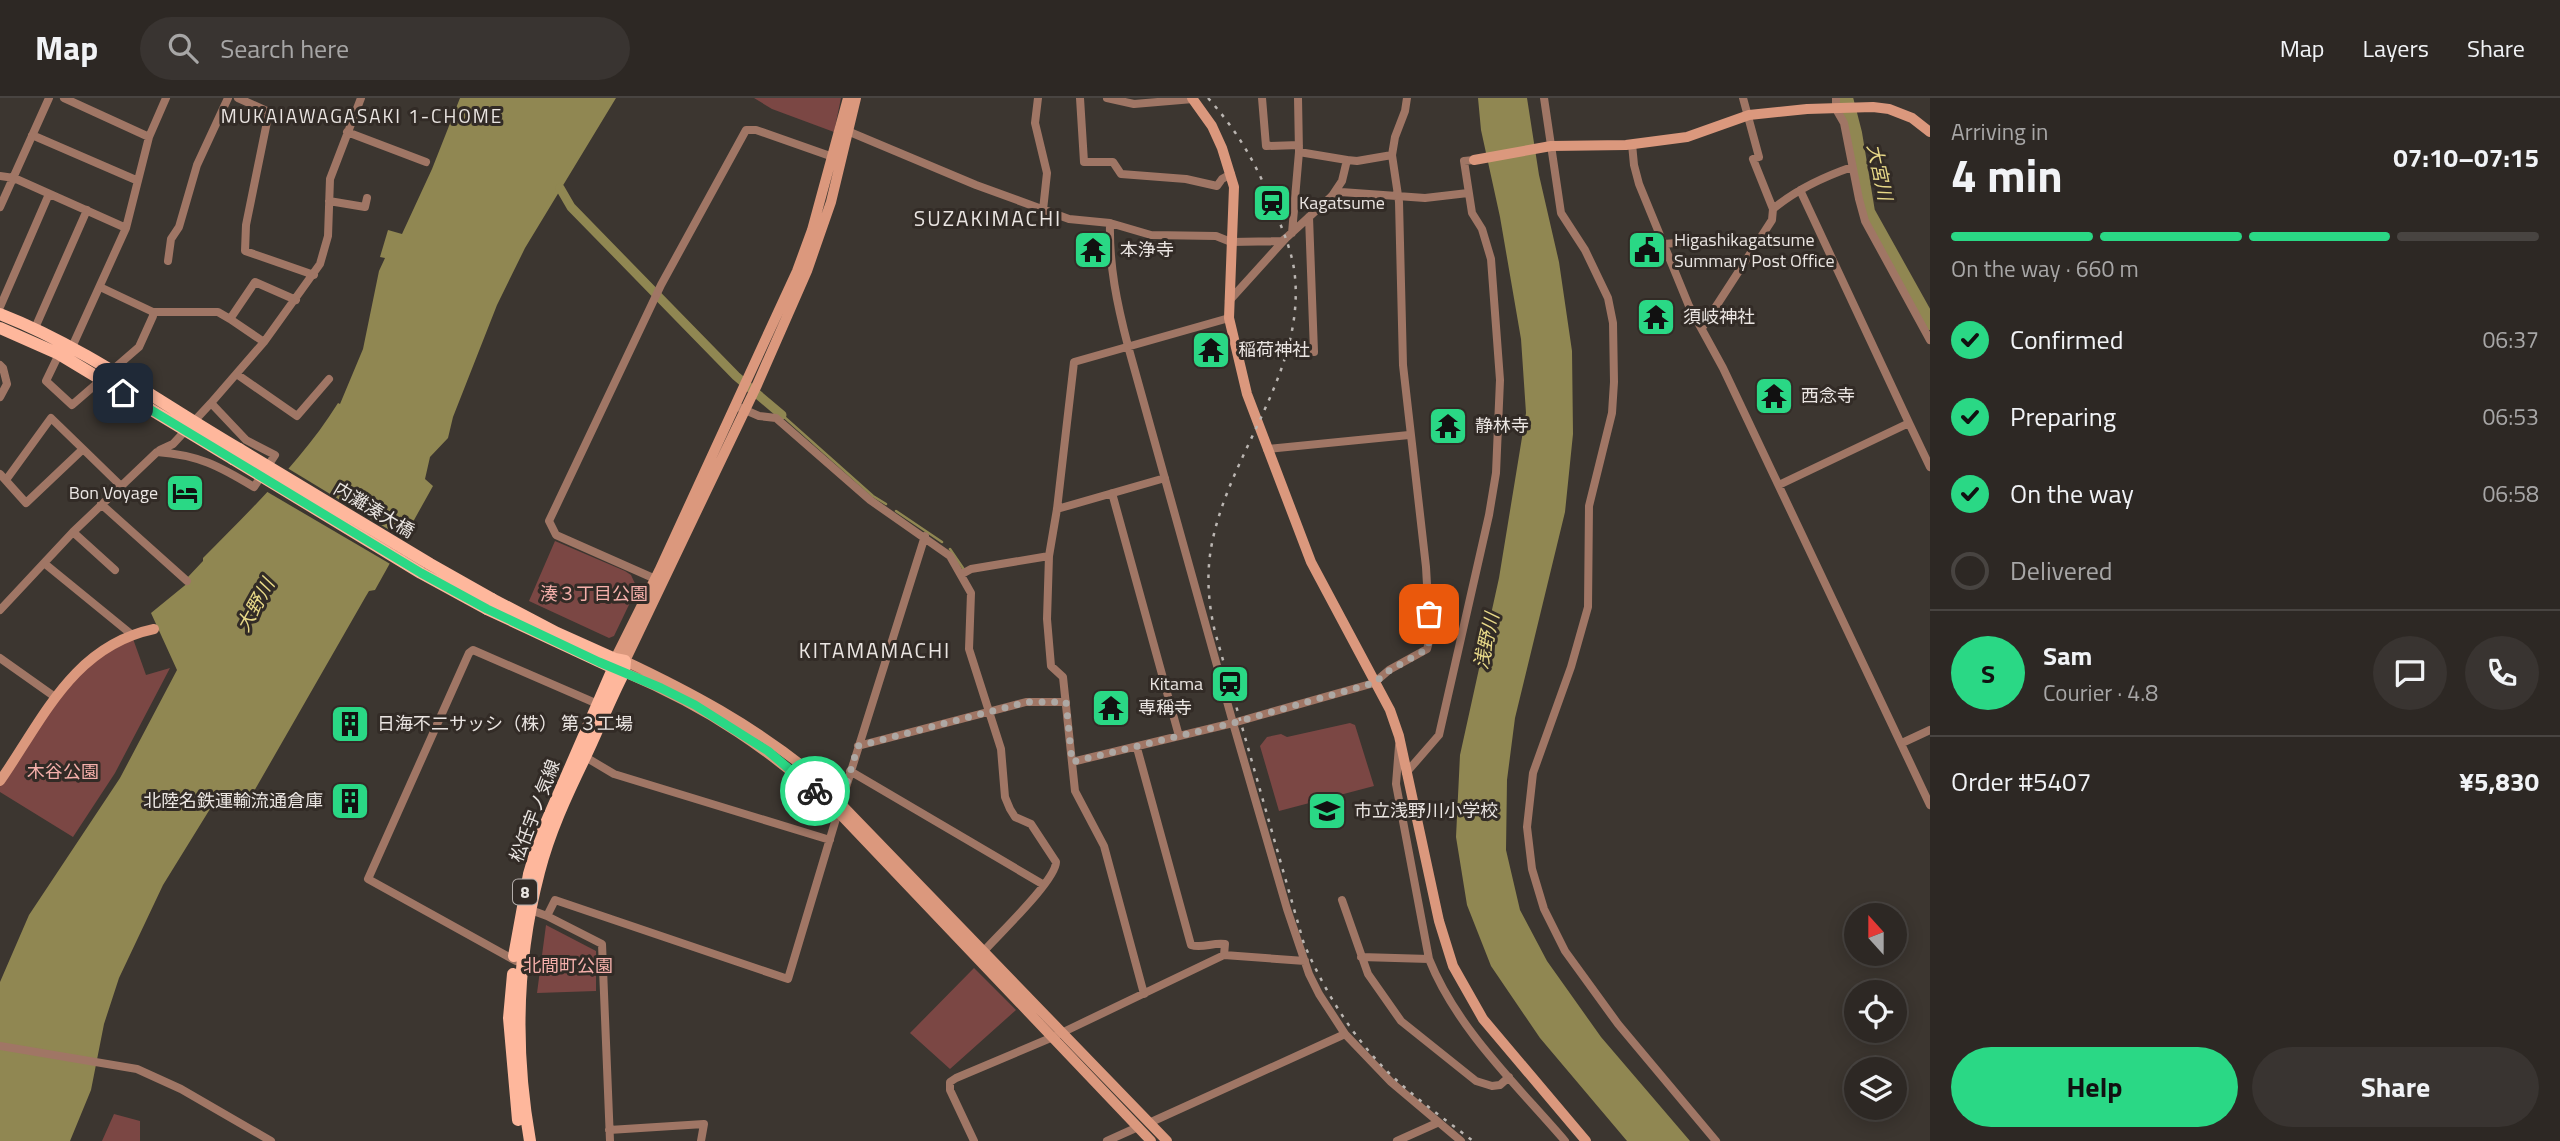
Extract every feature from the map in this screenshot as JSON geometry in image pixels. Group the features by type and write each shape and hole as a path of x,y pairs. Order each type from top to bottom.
{"main road":[{"path":"0,314 72,347 107,376"},
{"path":"0,328 107,376 189,426"},
{"name":"内灘湊大橋","path":"189,426 421,573 619,665"},
{"name":"松任宇ノ気線","path":"522,1141 514,1088 509,1018 526,908 528,874 540,837 581,755 619,665"},
{"name":"松任宇ノ気線","path":"518,961 520,1049 530,1141"}],"street":[{"path":"0,207 49,98"},
{"path":"64,98 149,137"},
{"path":"153,312 139,347 72,405 46,382 58,354 72,347 126,228 149,137 166,98"},
{"path":"168,261 171,239 179,227 197,165 228,98"},
{"path":"238,98 269,112 246,225 245,251 314,275"},
{"path":"0,610 120,485 157,452 173,444 211,404 238,375 314,275 325,254 333,166 361,98"},
{"path":"848,98 831,202 807,271 619,665 736,730 840,807 984,951 1058,1035"},
{"path":"754,380 812,230 833,157 856,98"},
{"path":"1038,98 1035,123 1047,173 1043,210"},
{"path":"1080,98 1084,162 1113,162 1121,174 1186,179 1217,186 1231,174"},
{"path":"1107,98 1134,104 1192,99 1212,126 1234,187 1229,318 1247,394 1311,562 1390,710 1399,737 1439,921 1453,966 1483,1019 1586,1141"},
{"path":"1262,98 1266,146 1299,148 1357,161 1392,155"},
{"path":"844,130 976,186 1069,219 1110,223 1151,235 1216,236 1231,242 1282,241 1289,236 1299,148 1298,98"},
{"path":"1072,762 1233,723 1374,683 1390,670 1427,649 1430,642 1426,567 1403,365 1397,198 1392,155 1407,98"},
{"path":"1544,98 1549,147 1561,213 1585,250 1608,299 1613,323 1614,382 1612,413 1589,506 1588,607 1571,667 1533,773 1527,827 1532,869 1544,909 1565,951 1618,1024 1716,1141"},
{"path":"1702,328 1772,220 1773,209 1753,159 1759,157 1743,98"},
{"path":"1836,103 1844,123 1866,221 1930,340"},
{"path":"1406,773 1439,735 1489,516 1496,473 1500,380 1491,259 1482,229 1472,213 1464,161 1549,147 1632,144 1687,138 1749,115 1836,103 1857,109 1873,107 1902,112 1930,132"},
{"path":"660,581 556,535 549,521 660,285 746,130 756,130 833,157"},
{"path":"347,132 426,162"},
{"path":"32,135 136,180"},
{"path":"1632,144 1639,184 1689,306 1779,485 1930,805"},
{"path":"1229,301 1289,236 1332,196 1342,181 1347,160"},
{"path":"1773,209 1821,178 1852,167"},
{"path":"0,176 14,178 126,228"},
{"path":"1800,190 1930,467"},
{"path":"1332,196 1341,192 1425,198 1468,193"},
{"path":"0,307 50,194"},
{"path":"329,201 365,207 367,198"},
{"path":"35,328 87,210"},
{"path":"1309,217 1314,352"},
{"path":"1110,223 1114,296 1233,723 1305,961 1319,994 1345,1034 1391,1083 1461,1141"},
{"path":"1663,244 1710,238 1740,240 1756,245"},
{"path":"230,319 255,282 296,300"},
{"path":"100,287 153,312 218,312 264,342"},
{"path":"1144,994 1104,846 1078,799 1063,677 1051,666 1047,619 1049,556 1074,362 1229,318"},
{"path":"0,365 4,368 7,384 0,397"},
{"path":"238,375 297,416 329,379"},
{"path":"743,403 759,416 776,418 870,500 950,556 971,593 969,649 1001,748 1006,797 1015,817 1031,824 1056,862 1056,868 1044,885 984,951"},
{"path":"157,452 176,453 215,464 254,487 275,455 246,440 211,404"},
{"path":"83,449 26,503 3,477 51,418 83,449 120,485"},
{"path":"1779,485 1909,423"},
{"path":"1267,449 1409,435"},
{"path":"173,444 176,453"},
{"path":"1057,509 1165,478"},
{"path":"1112,493 1179,736"},
{"path":"101,504 187,581"},
{"path":"73,532 114,570"},
{"path":"547,916 555,900 788,979 850,771 925,536"},
{"path":"962,574 971,569 1049,556"},
{"path":"44,563 131,634"},
{"path":"0,781 55,698 82,664 131,634 154,629"},
{"path":"518,961 368,879 469,653 474,650 601,706"},
{"path":"0,658 55,698"},
{"path":"858,746 1027,702 1066,702"},
{"path":"1902,743 1930,730"},
{"path":"1399,737 1396,784 1429,959 1455,1013 1566,1141"},
{"path":"1137,748 1191,945 1196,947 1225,944 1224,955"},
{"path":"581,755 614,774 830,840"},
{"path":"850,771 1044,885"},
{"path":"840,807 1143,1125 1167,1141"},
{"path":"1342,900 1372,983 1401,1021 1476,1080 1492,1086 1500,1085 1509,1077"},
{"path":"526,908 601,944 610,1141"},
{"path":"974,1141 950,1090 950,1083 956,1078 1058,1035 1224,955 1305,961"},
{"path":"1361,957 1429,959"},
{"path":"1107,1141 1345,1034"},
{"path":"0,1046 137,1069 164,1081 271,1141"},
{"path":"1397,1141 1437,1123"},
{"path":"609,1130 704,1124 701,1141"},
{"path":"1143,1125 1151,1141"}],"green space":[{"path":"754,98 841,98 834,132 772,109"},
{"name":"湊３丁目公園","path":"555,541 631,575 637,588 614,636 609,638 529,601"},
{"name":"木谷公園","path":"132,636 146,675 170,668 115,773 73,837 0,792 0,785 80,668"},
{"path":"1350,723 1355,725 1374,786 1279,811 1260,746 1267,737 1281,734 1287,737"},
{"name":"北間町公園","path":"546,925 596,951 596,991 537,993"},
{"path":"974,968 1016,1010 950,1069 910,1033"},
{"path":"114,1114 140,1121 140,1141 102,1141"}],"water":[{"name":"大野川","path":"460,98 616,98 525,248 497,305 453,417 448,438 430,457 425,479 433,486 375,590 369,591 366,596 249,800 218,796 163,885 119,978 104,1024 91,1090 70,1141 0,1141 0,982 29,915 120,778 177,670 151,613 189,582 187,578 203,558 275,484 308,445 338,403 340,404 363,349 379,271 385,258 380,257 388,230 402,234"},
{"name":"浅野川","path":"1478,98 1527,98 1539,175 1559,262 1572,351 1573,434 1565,512 1515,718 1507,780 1506,850 1520,910 1547,961 1601,1037 1690,1141 1627,1141 1540,1038 1491,966 1467,905 1456,837 1460,755 1499,578 1526,413 1521,339 1500,217 1481,130"}],"pier":[{"path":"284,466 406,540 392,565 264,490"}],"waterway":[{"name":"大宮川","path":"1846,98 1855,133 1868,212 1930,323"},
{"path":"560,188 571,207 736,376 782,415"},
{"path":"782,415 873,496 886,504"},
{"path":"896,511 942,542"},
{"path":"950,549 965,571"}],"railway":[{"path":"1208,98 1239,138 1262,180 1288,244 1295,277 1295,312 1288,346 1264,412 1221,509 1212,543 1209,588 1215,632 1304,944 1320,977 1348,1023 1382,1066 1414,1096 1473,1141"}],"way so far":[{"path":"815,791 838,812 858,746 1027,702 1066,702 1072,762 1233,723 1374,683 1390,670 1427,649 1430,642 1429,614"}],"place":[{"name":"Kagatsume","path":"1272,203"},
{"name":"本浄寺","path":"1093,250"},
{"name":"Higashikagatsume Summary Post Office","path":"1647,250"},
{"name":"須岐神社","path":"1656,317"},
{"name":"稲荷神社","path":"1211,350"},
{"name":"西念寺","path":"1774,396"},
{"name":"静林寺","path":"1448,426"},
{"name":"Bon Voyage","path":"185,493"},
{"name":"Kitama","path":"1230,684"},
{"name":"専稱寺","path":"1111,708"},
{"name":"日海不二サッシ（株） 第３工場","path":"350,724"},
{"name":"北陸名鉄運輸流通倉庫","path":"350,801"},
{"name":"市立浅野川小学校","path":"1327,811"}],"district":[{"name":"MUKAIAWAGASAKI 1-CHOME","path":"362,116"},
{"name":"SUZAKIMACHI","path":"988,219"},
{"name":"KITAMAMACHI","path":"875,651"}],"route":[{"path":"123,393 421,573 509,621 695,705 768,751 815,791"}]}
